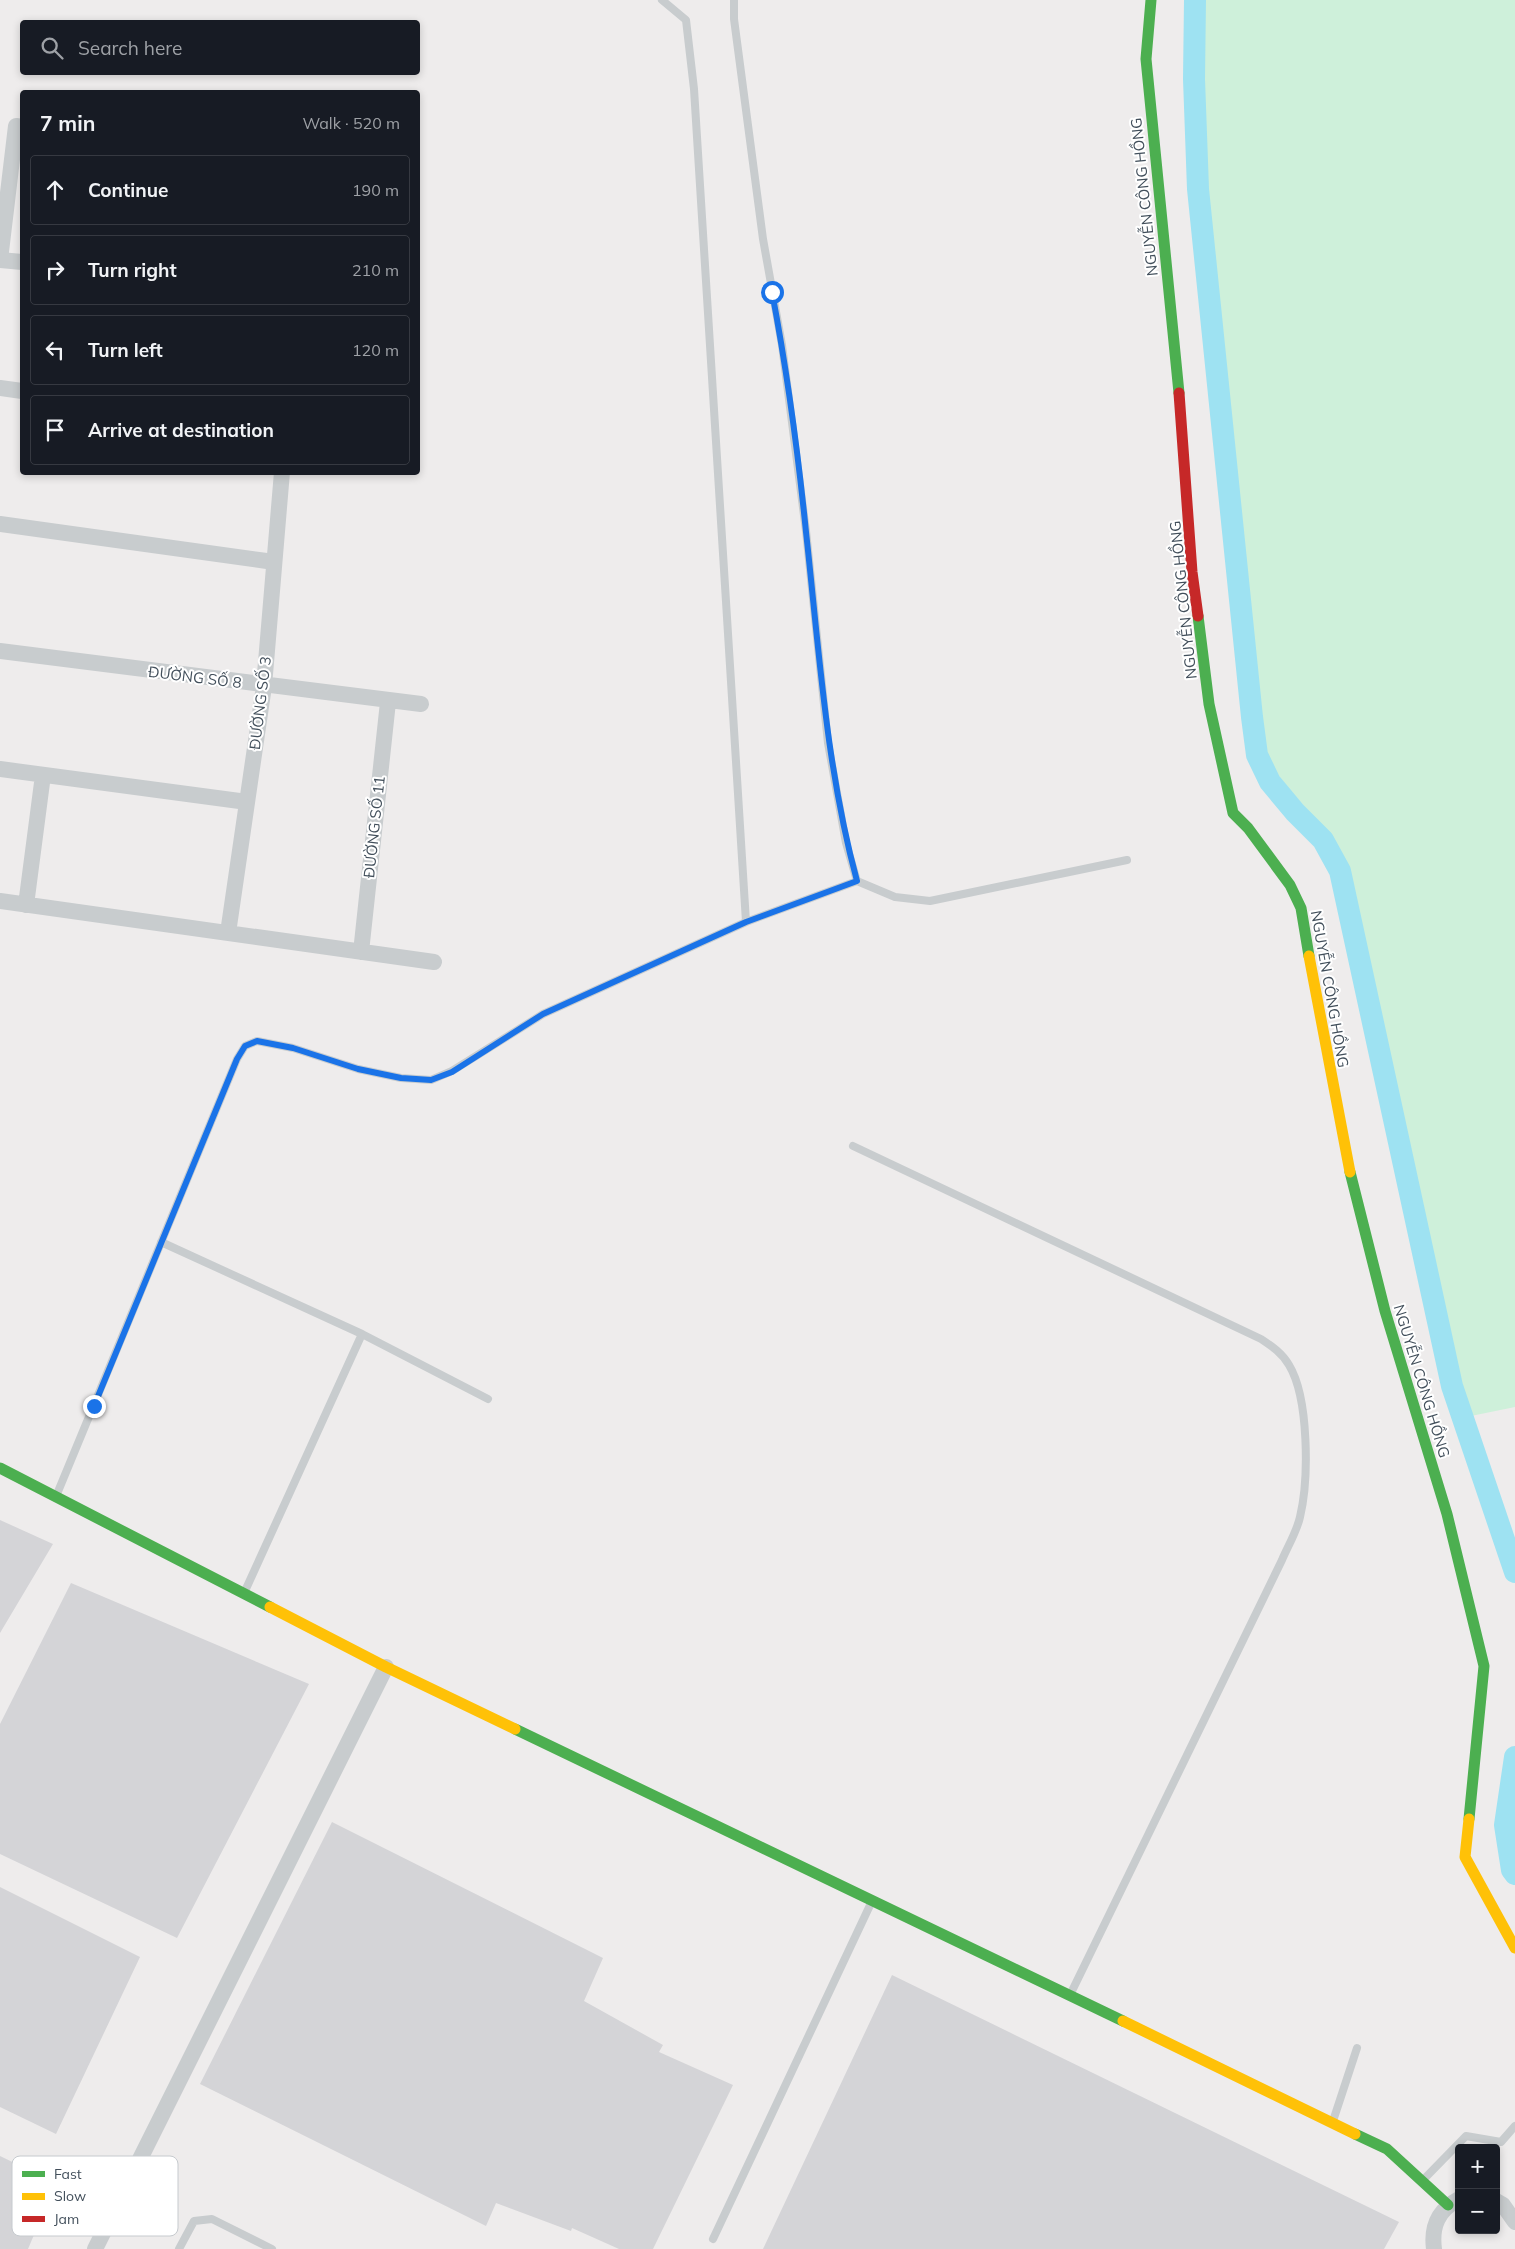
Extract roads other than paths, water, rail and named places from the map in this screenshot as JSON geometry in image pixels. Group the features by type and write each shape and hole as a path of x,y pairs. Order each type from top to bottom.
{"street":[{"name":"NGUYỄN CÔNG HỒNG","path":"1151,0 1146,59 1182,428 1192,572 1209,704 1233,813 1248,828 1290,884 1301,908 1317,1006 1354,1192 1385,1311 1447,1514 1484,1666 1465,1857 1515,1948"},
{"path":"19,127 0,260 20,262"},
{"path":"0,388 20,391"},
{"name":"ĐƯỜNG SỐ 3","path":"228,933 264,686 282,475"},
{"path":"0,524 274,562"},
{"name":"ĐƯỜNG SỐ 8","path":"0,651 388,702 421,704"},
{"name":"ĐƯỜNG SỐ 11","path":"361,952 388,702"},
{"path":"0,769 247,802"},
{"path":"26,905 43,775"},
{"path":"0,901 434,962"},
{"path":"0,1468 386,1667 873,1899 1387,2149 1423,2180 1454,2202 1440,2214 1435,2224 1431,2245"},
{"path":"142,2156 386,1667"},
{"path":"1500,2203 1515,2222"},
{"path":"95,2249 102,2236"}],"lane":[{"path":"662,0 686,20 694,89 746,922"},
{"path":"734,0 762,239 782,345 806,531 828,742 846,843 857,881"},
{"path":"56,1496 237,1059 245,1046 257,1041 293,1048 358,1069 401,1078 431,1080 452,1072 543,1014 746,922 857,881 895,897 930,902 1127,860"},
{"path":"853,1146 1261,1339 1278,1351 1295,1377 1304,1424 1305,1476 1300,1518 1278,1568 1070,1995"},
{"path":"161,1242 362,1334 488,1399"},
{"path":"244,1593 362,1334"},
{"path":"713,2239 873,1899"},
{"path":"1332,2123 1357,2048"},
{"path":"1423,2180 1466,2136 1501,2142 1515,2126"},
{"path":"179,2249 194,2221 212,2219 272,2249"}],"waterway":[{"path":"1195,0 1194,79 1198,189 1257,755 1270,782 1295,812 1323,840 1340,871 1452,1386 1515,1572"},
{"path":"1515,1757 1505,1825 1512,1870 1515,1874"}]}
